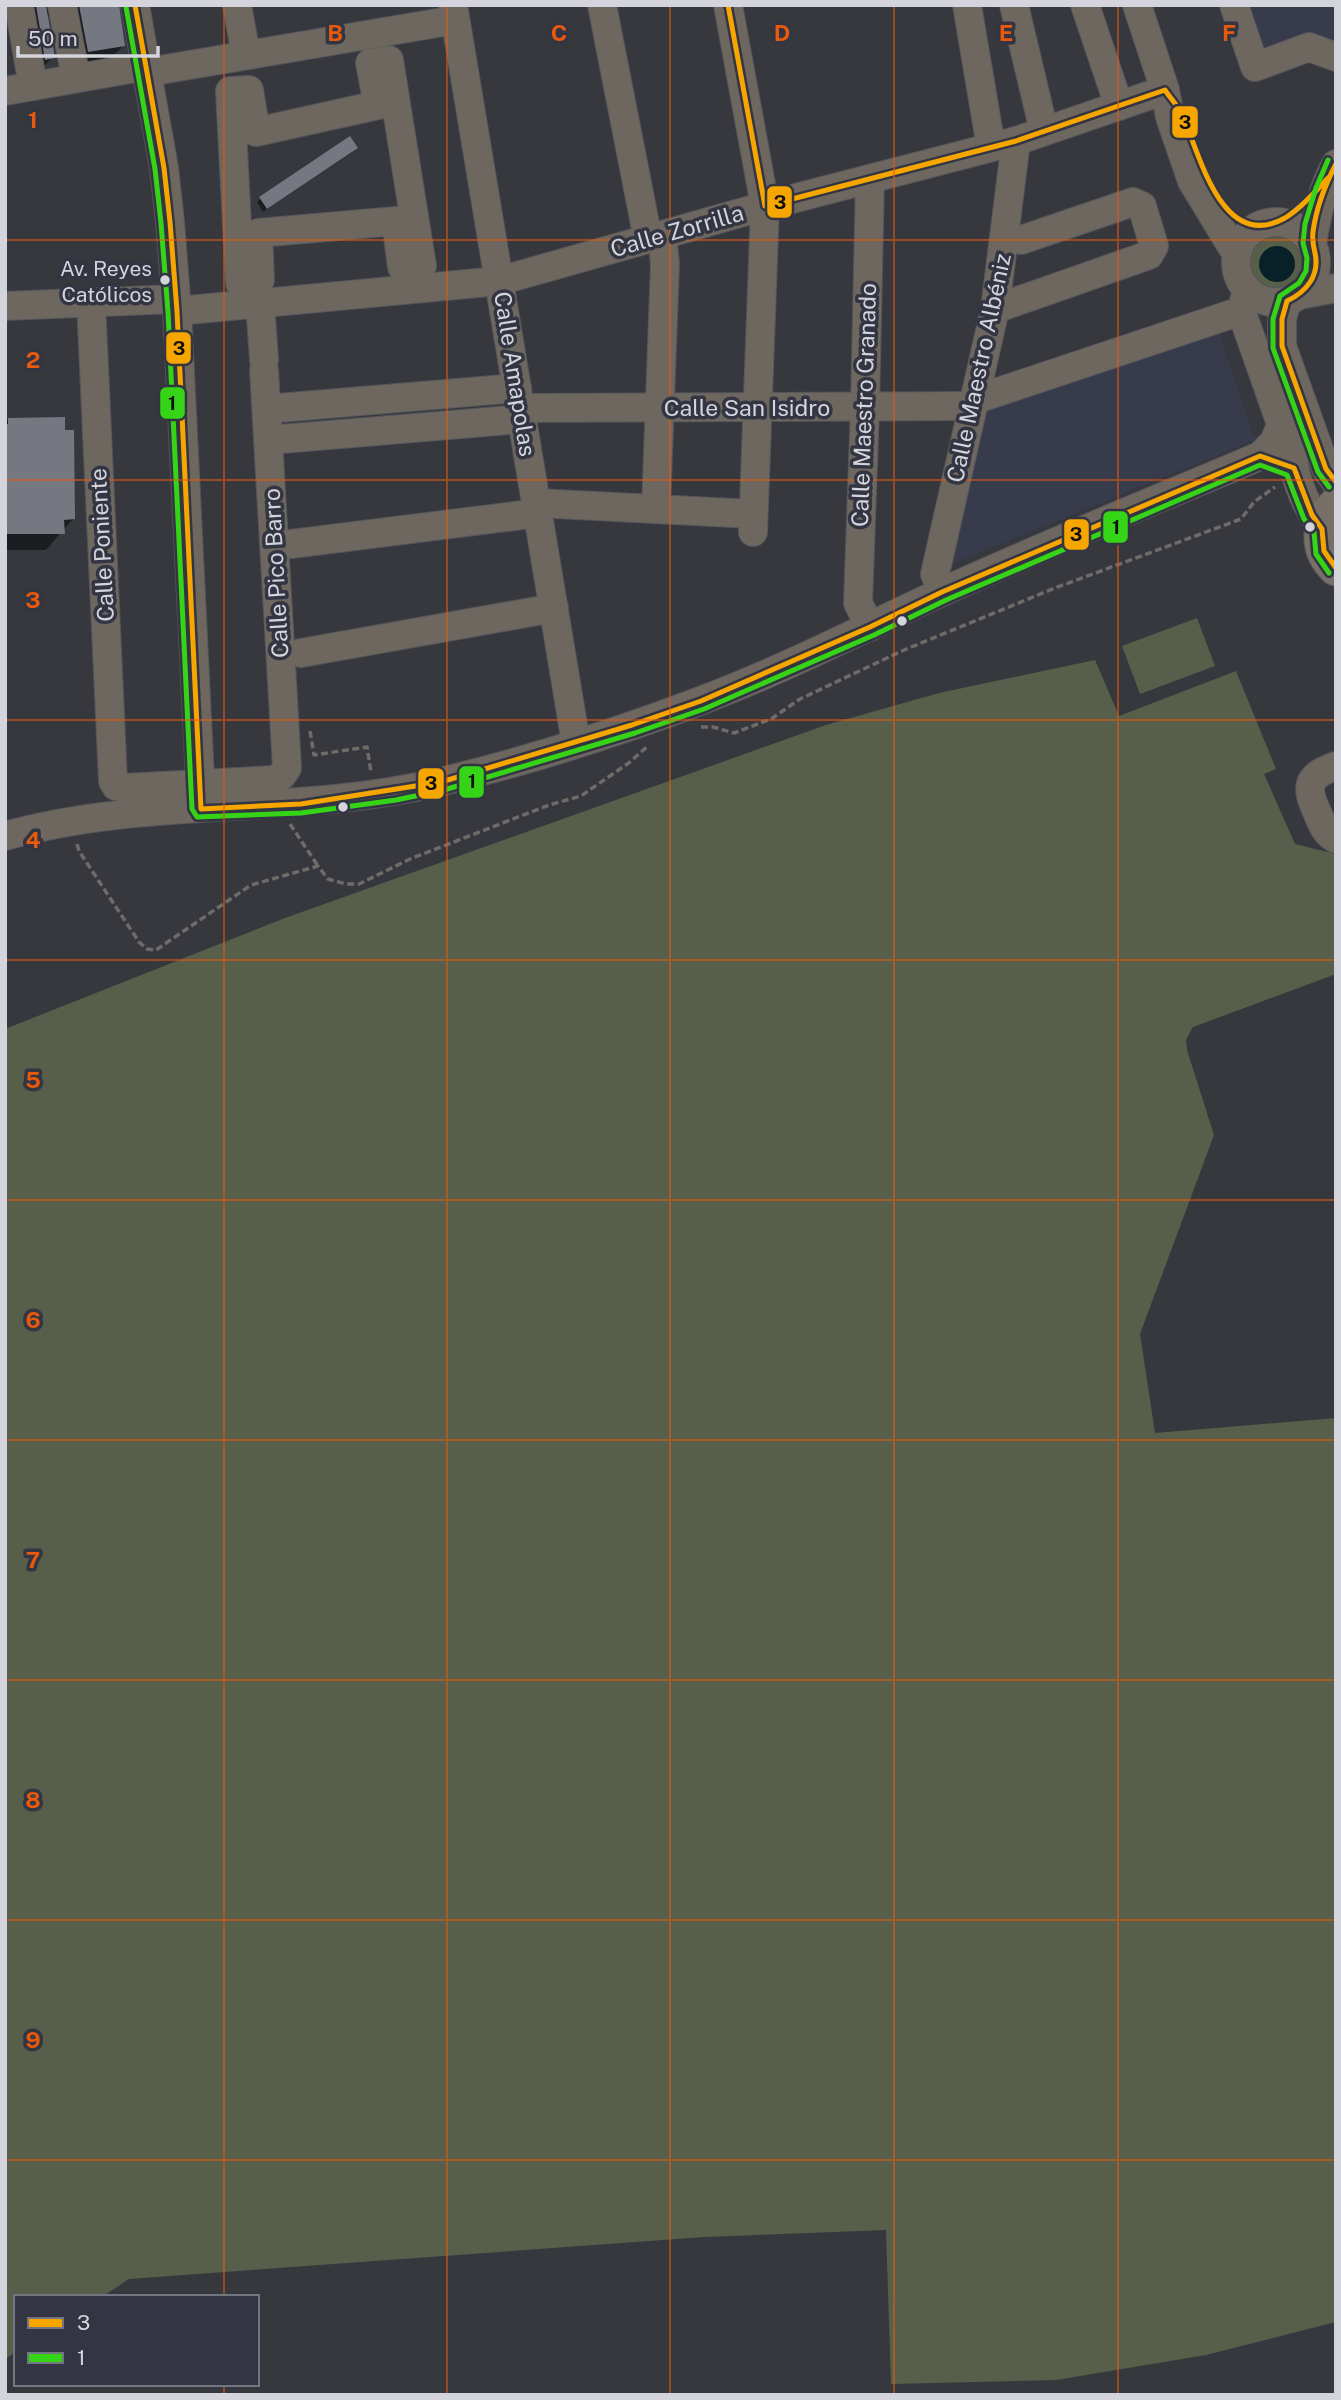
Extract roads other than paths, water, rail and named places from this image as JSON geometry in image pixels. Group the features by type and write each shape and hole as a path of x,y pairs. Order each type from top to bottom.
{"main road":[{"path":"1329,517 1324,551 1336,568"}],"street":[{"path":"19,5 33,86"},
{"path":"62,5 85,77"},
{"path":"80,5 85,77"},
{"path":"237,5 240,56 237,91 252,296"},
{"path":"602,5 655,237 665,264 656,508"},
{"path":"291,544 537,508 656,508 753,523 765,206 728,5"},
{"name":"Calle Maestro Albéniz","path":"942,592 935,575 995,309 1005,237 1003,144 967,5"},
{"path":"1085,5 1119,106"},
{"path":"1137,5 1166,90 1170,117 1192,181 1237,255"},
{"path":"1234,5 1255,67 1309,47 1336,57"},
{"path":"141,6 147,69 164,167 177,305 201,796"},
{"path":"1022,8 1044,131"},
{"path":"5,90 374,34 454,13"},
{"name":"Calle Amapolas","path":"454,13 576,743"},
{"path":"374,34 418,278"},
{"path":"252,296 240,282 230,91 249,90 256,132 378,106 370,63 389,60 422,266 418,278"},
{"path":"1166,90 1182,115 1205,178 1217,197 1238,218 1297,228 1321,259"},
{"name":"Calle Zorrilla","path":"5,306 91,302 177,305 418,278 499,281 765,206 1003,144 1166,90"},
{"path":"240,146 389,116"},
{"path":"1286,477 1293,458 1244,300 1236,267 1237,255 1241,243 1249,233 1305,201 1332,171"},
{"path":"1332,171 1318,207 1321,259 1313,279 1293,298 1282,319 1282,346 1326,468 1336,482"},
{"name":"Calle Maestro Granado","path":"870,179 858,603 870,627"},
{"path":"995,309 1149,255 1154,246 1142,206 1133,202 1021,240 1005,237"},
{"path":"245,228 407,215"},
{"path":"252,296 260,280 258,233 396,221 402,267 418,278"},
{"path":"1244,300 1293,298 1336,288"},
{"name":"Calle Pico Barro","path":"201,796 275,780 287,768 264,365 252,296"},
{"name":"Calle San Isidro","path":"520,405 758,408 973,403 1244,300"},
{"name":"Calle Poniente","path":"91,302 113,781 116,786 124,788 201,796"},
{"path":"278,408 520,405"},
{"path":"281,439 520,405"},
{"path":"5,835 201,796 301,804 394,791 440,782 576,743 701,701 870,627 942,592 1260,456 1273,442 1282,423"},
{"path":"1260,456 1286,477 1312,514 1329,517"},
{"path":"301,653 554,608"},
{"path":"1336,766 1315,776 1310,785 1310,796 1326,833 1336,839"}],"place":[{"name":"Av. Reyes Católicos","path":"165,280"}]}
